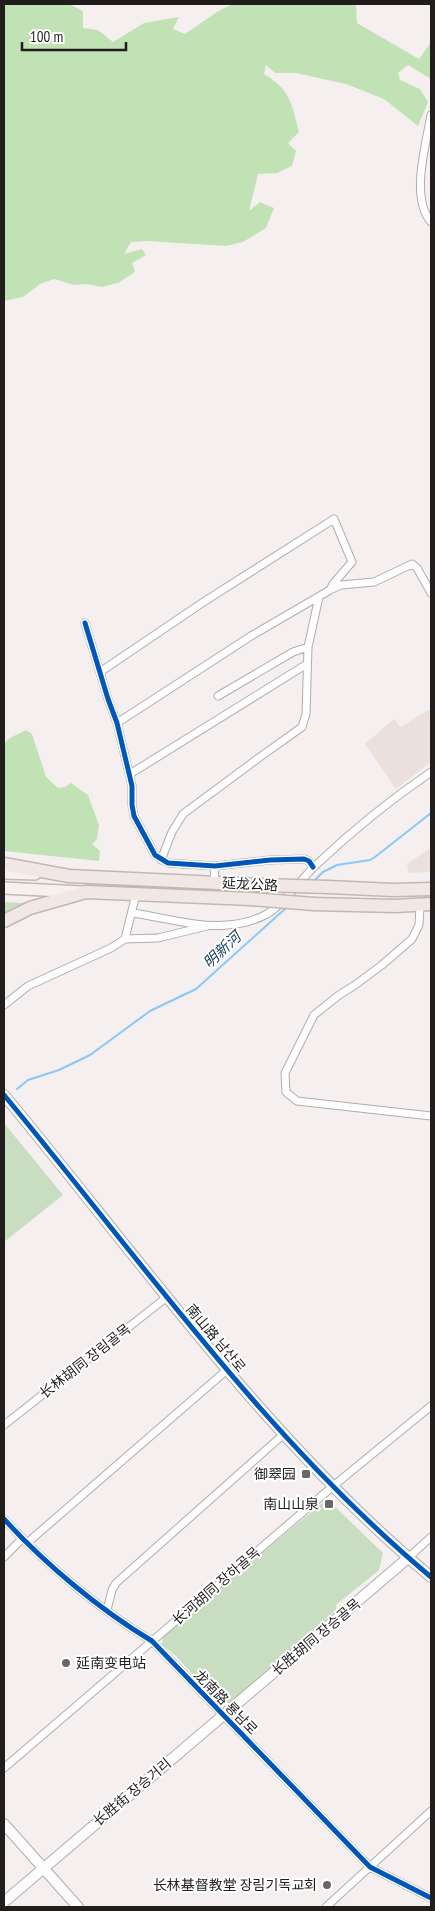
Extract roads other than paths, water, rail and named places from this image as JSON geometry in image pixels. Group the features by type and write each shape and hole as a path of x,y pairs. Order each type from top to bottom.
{"highway":[{"name":"延龙公路","path":"4,864 69,876 393,890 431,889"},
{"name":"延龙公路","path":"4,921 30,908 86,892 251,899 314,904 426,905"}],"main road":[{"path":"4,872 69,876"},
{"path":"4,888 86,892"}],"street":[{"path":"431,116 421,170 422,203 425,215 431,222"},
{"path":"100,672 334,519 352,562 332,584 330,590"},
{"path":"118,724 250,636 341,585 374,582 412,564 417,568 431,593"},
{"path":"161,860 172,832 183,814 252,762 302,728 306,714 308,647 319,597"},
{"path":"85,624 118,724 130,774 134,816 155,855 161,860 177,864 215,866 292,858 309,861 313,868"},
{"path":"218,696 293,652 308,647"},
{"path":"130,774 308,664"},
{"path":"133,913 210,925 228,925 259,918 269,913 313,868 360,826 403,791 431,772"},
{"path":"214,882 215,866"},
{"path":"125,939 133,913 136,894"},
{"path":"426,905 412,938 382,965 339,994 314,1015 285,1073 284,1083 286,1092 297,1101 431,1116"},
{"path":"4,1005 28,986 111,948 125,939 158,938 210,925"},
{"name":"南山路 남산로","path":"4,1095 167,1297 284,1434 332,1487 431,1577"},
{"name":"长林胡同 장림골목","path":"4,1426 167,1297"},
{"path":"4,1556 228,1369"},
{"name":"长河胡同 장하골목","path":"4,1768 332,1487 431,1406"},
{"path":"107,1610 112,1590 116,1583 284,1434"},
{"name":"龙南路 룡남로","path":"4,1519 24,1541 107,1610 152,1641 370,1867 431,1898"},
{"path":"408,1558 431,1537"},
{"name":"长胜胡同 장승골목","path":"223,1716 408,1558"},
{"name":"长胜街 장승거리","path":"4,1902 223,1716"},
{"path":"326,1907 431,1811"},
{"path":"4,1824 78,1907"}],"waterway":[{"name":"明新河","path":"313,882 323,872 337,865 370,860 431,813"},
{"name":"明新河","path":"17,1089 28,1080 59,1070 90,1055 150,1011 196,989 286,908"}],"place":[{"name":"御翠园","path":"306,1474"},
{"name":"南山山泉","path":"329,1504"},
{"name":"延南变电站","path":"66,1663"},
{"name":"长林基督教堂 장림기독교회","path":"327,1885"}]}
